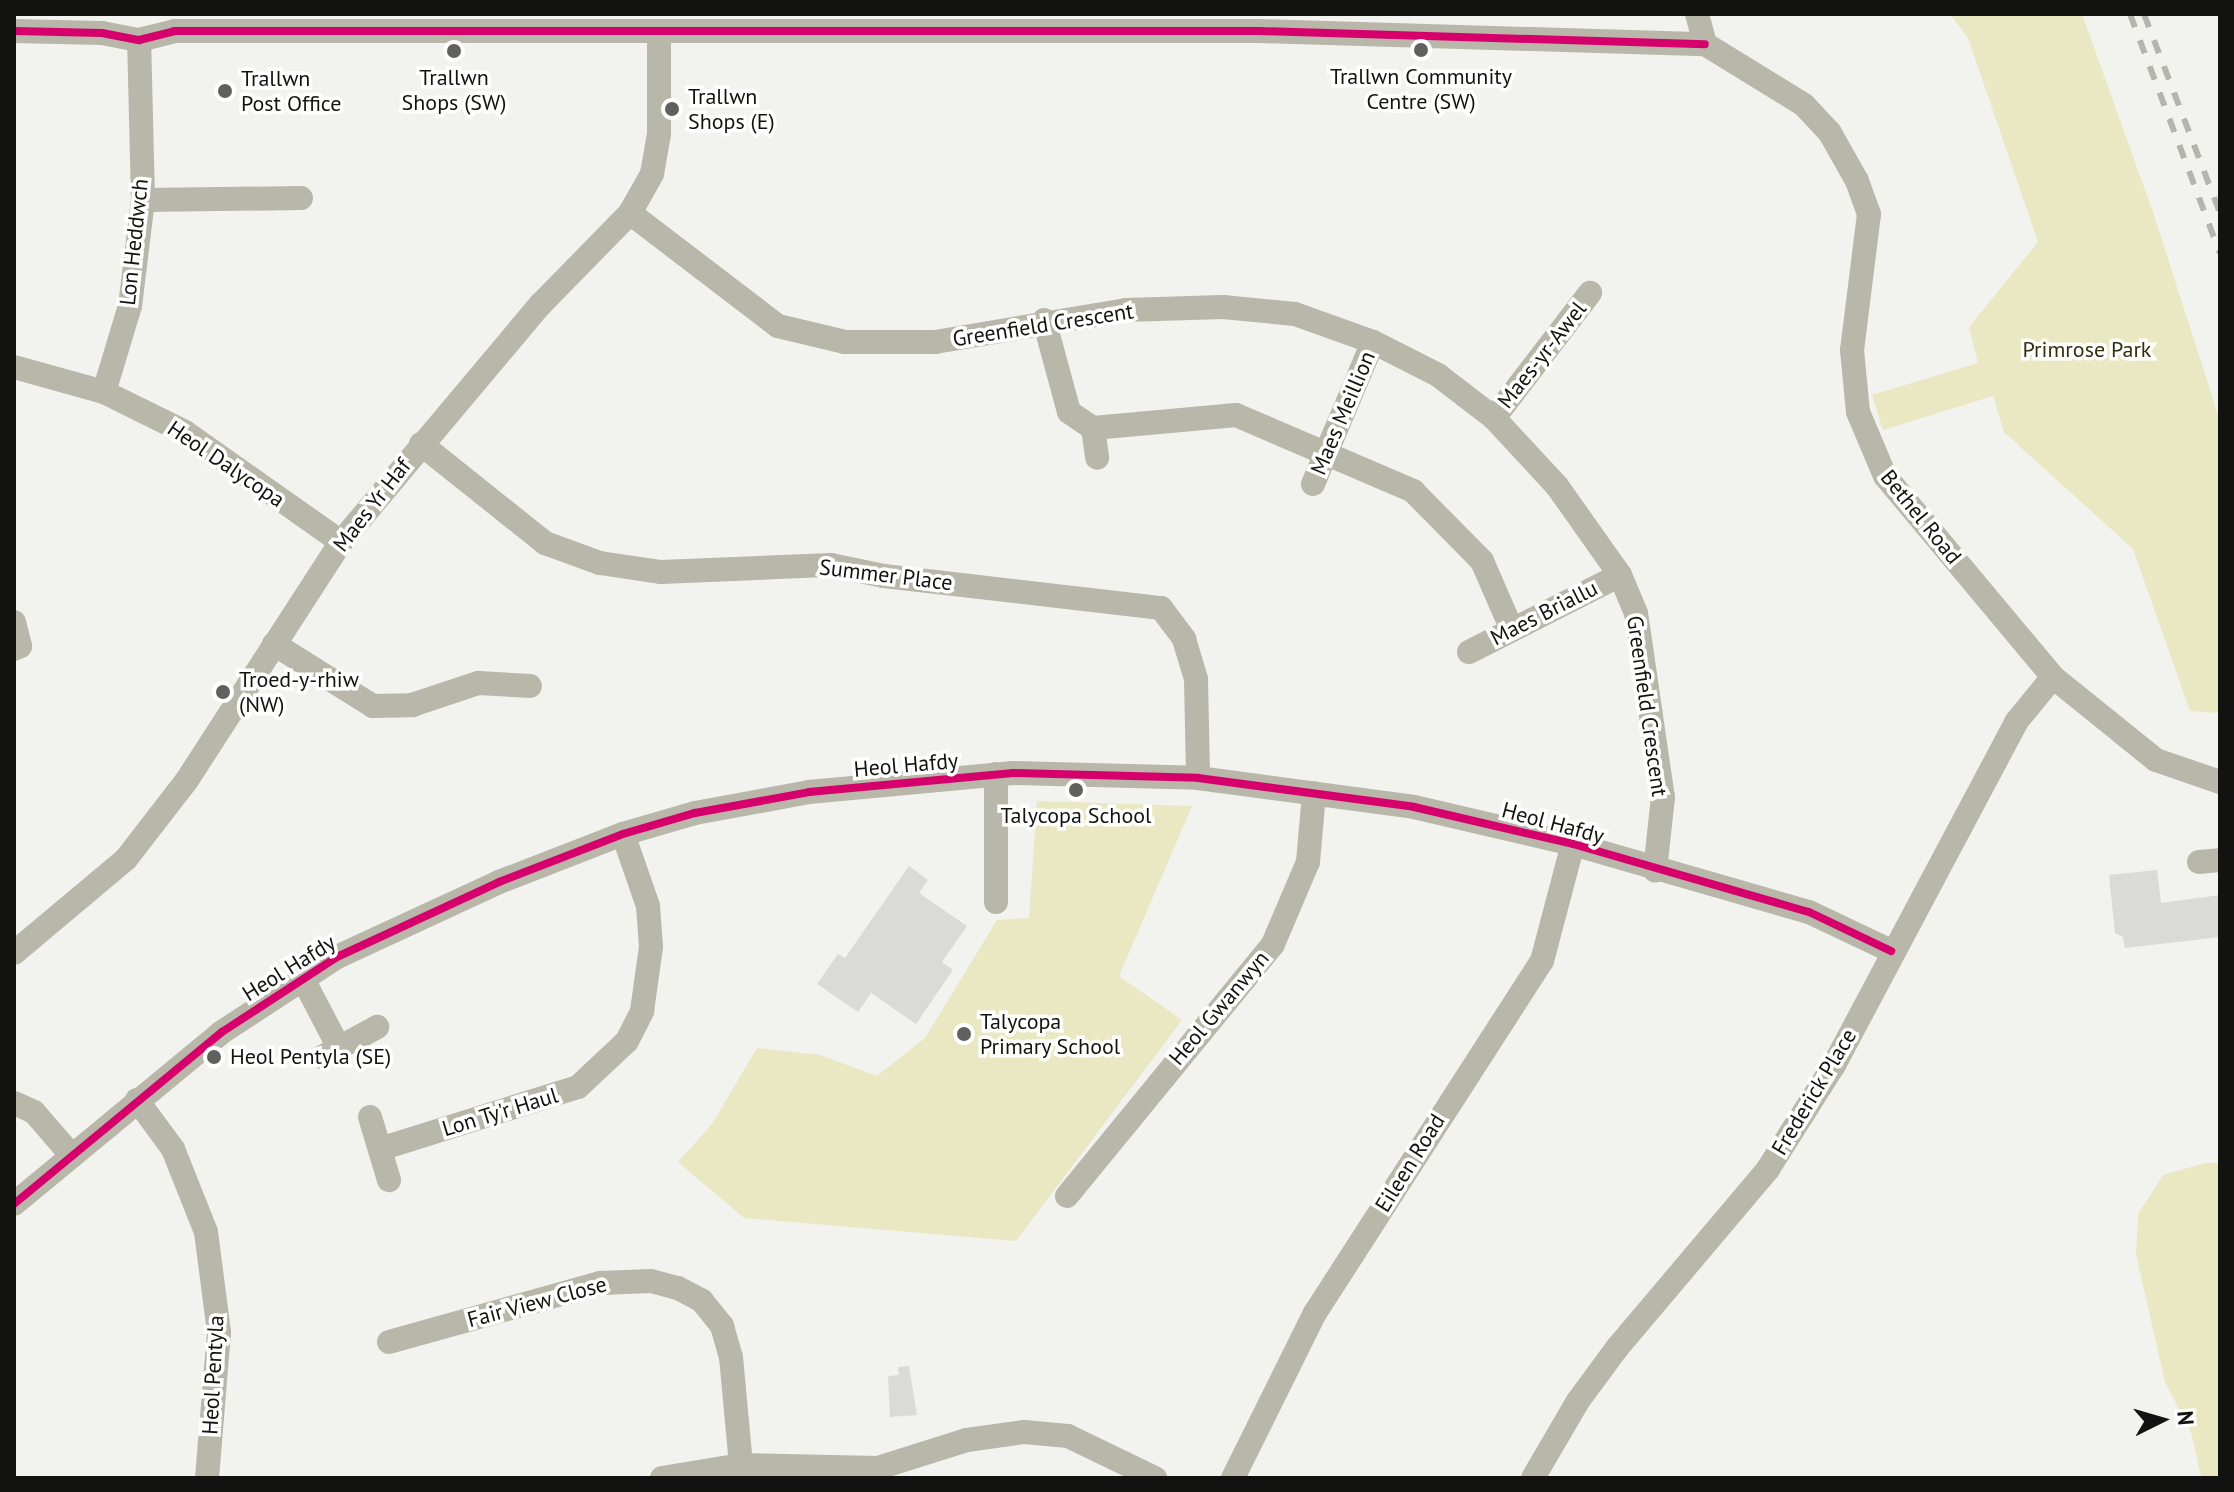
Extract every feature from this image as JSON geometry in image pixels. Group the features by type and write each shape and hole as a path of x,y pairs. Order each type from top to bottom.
{"street":[{"path":"14,31 102,33 139,40 174,31 506,24 659,32 760,23 1259,31 1705,44 1697,14"},
{"name":"Maes Yr Haf","path":"14,953 126,859 187,780 341,542 541,304 630,213 652,174 659,134 659,32"},
{"name":"Lon Heddwch","path":"104,392 130,306 143,200 139,40"},
{"name":"Bethel Road","path":"1705,44 1804,105 1846,158 1869,214 1863,292 1852,350 1858,412 1867,443 1914,515 2053,677 2156,760 2220,782"},
{"path":"143,200 301,198"},
{"name":"Greenfield Crescent","path":"630,213 778,326 845,342 935,342 1044,320 1223,307 1295,314 1373,342 1438,375 1494,418 1557,486 1620,575 1636,613 1663,797 1655,871"},
{"name":"Maes-yr-Awel","path":"1494,418 1590,293"},
{"path":"1044,320 1069,412 1093,428 1124,422 1236,415 1413,491 1482,561 1512,630"},
{"name":"Maes Meillion","path":"1313,484 1373,342"},
{"name":"Heol Dalycopa","path":"14,367 104,392 185,432 341,542"},
{"path":"1093,428 1097,458"},
{"name":"Summer Place","path":"421,444 545,543 600,563 661,572 831,565 884,576 1083,595 1161,608 1184,639 1196,679 1198,778"},
{"name":"Maes Briallu","path":"1469,652 1620,575"},
{"path":"14,622 20,646 14,649"},
{"path":"274,644 373,706 412,705 478,683 530,686"},
{"name":"Frederick Place","path":"1533,1478 1578,1401 1617,1348 1768,1169 1834,1065 1891,951 2016,722 2053,677"},
{"path":"996,774 996,902"},
{"name":"Heol Hafdy","path":"14,1204 222,1032 337,957 499,882 623,834 695,813 809,792 996,774 1198,778 1414,807 1573,844 1655,871 1809,912 1891,951"},
{"name":"Heol Gwanwyn","path":"1067,1196 1273,944 1308,862 1314,793"},
{"name":"Lon Ty'r Haul","path":"380,1149 578,1087 627,1041 642,1011 651,947 648,906 623,834"},
{"name":"Eileen Road","path":"1233,1478 1315,1313 1542,961 1573,844"},
{"path":"303,979 330,1052 377,1027"},
{"name":"Heol Pentyla","path":"137,1100 173,1149 206,1232 219,1332 207,1477"},
{"path":"14,1103 34,1112 72,1156"},
{"path":"370,1117 389,1180"},
{"name":"Fair View Close","path":"389,1342 601,1283 651,1281 678,1288 702,1301 722,1326 731,1357 741,1465"},
{"path":"662,1478 741,1465 848,1474 878,1468 967,1440 1024,1432 1068,1436 1155,1478"}],"green space":[{"name":"Primrose Park","path":"1950,14 2082,14 2154,215 2220,421 2220,713 2190,711 2133,549 2004,432 1993,396 1883,430 1872,395 1978,363 1969,327 2038,242 1968,38"},
{"name":"Talycopa Primary School","path":"1037,801 1192,806 1119,976 1182,1020 1016,1241 744,1218 678,1162 712,1124 757,1048 820,1055 877,1076 925,1038 997,920 1029,918"},
{"path":"2205,1163 2220,1163 2220,1478 2201,1476 2191,1432 2165,1382 2136,1254 2138,1214 2163,1175"}],"building":[{"path":"909,866 928,880 919,893 967,926 942,962 953,970 916,1024 871,993 858,1012 817,984 838,954 845,958"},
{"path":"2157,870 2161,903 2220,895 2220,937 2125,948 2123,937 2115,933 2109,875"},
{"path":"909,1366 917,1415 890,1417 888,1376 899,1375 898,1367"}],"railway":[{"path":"2130,14 2220,253"},
{"path":"2144,14 2220,213"}],"cycle path":[{"path":"14,31 102,33 139,40 174,31 1259,31 1705,44"},
{"path":"14,1204 222,1032 337,957 499,882 623,834 695,813 809,792 1013,773 1198,778 1414,807 1573,844 1809,912 1891,951"}],"place":[{"name":"Trallwn Community Centre (SW)","path":"1421,50"},
{"name":"Trallwn Shops (SW)","path":"454,51"},
{"name":"Trallwn Post Office","path":"225,91"},
{"name":"Trallwn Shops (E)","path":"672,109"},
{"name":"Troed-y-rhiw (NW)","path":"223,692"},
{"name":"Talycopa School","path":"1076,790"},
{"name":"Talycopa Primary School","path":"964,1034"},
{"name":"Heol Pentyla (SE)","path":"214,1057"}]}
